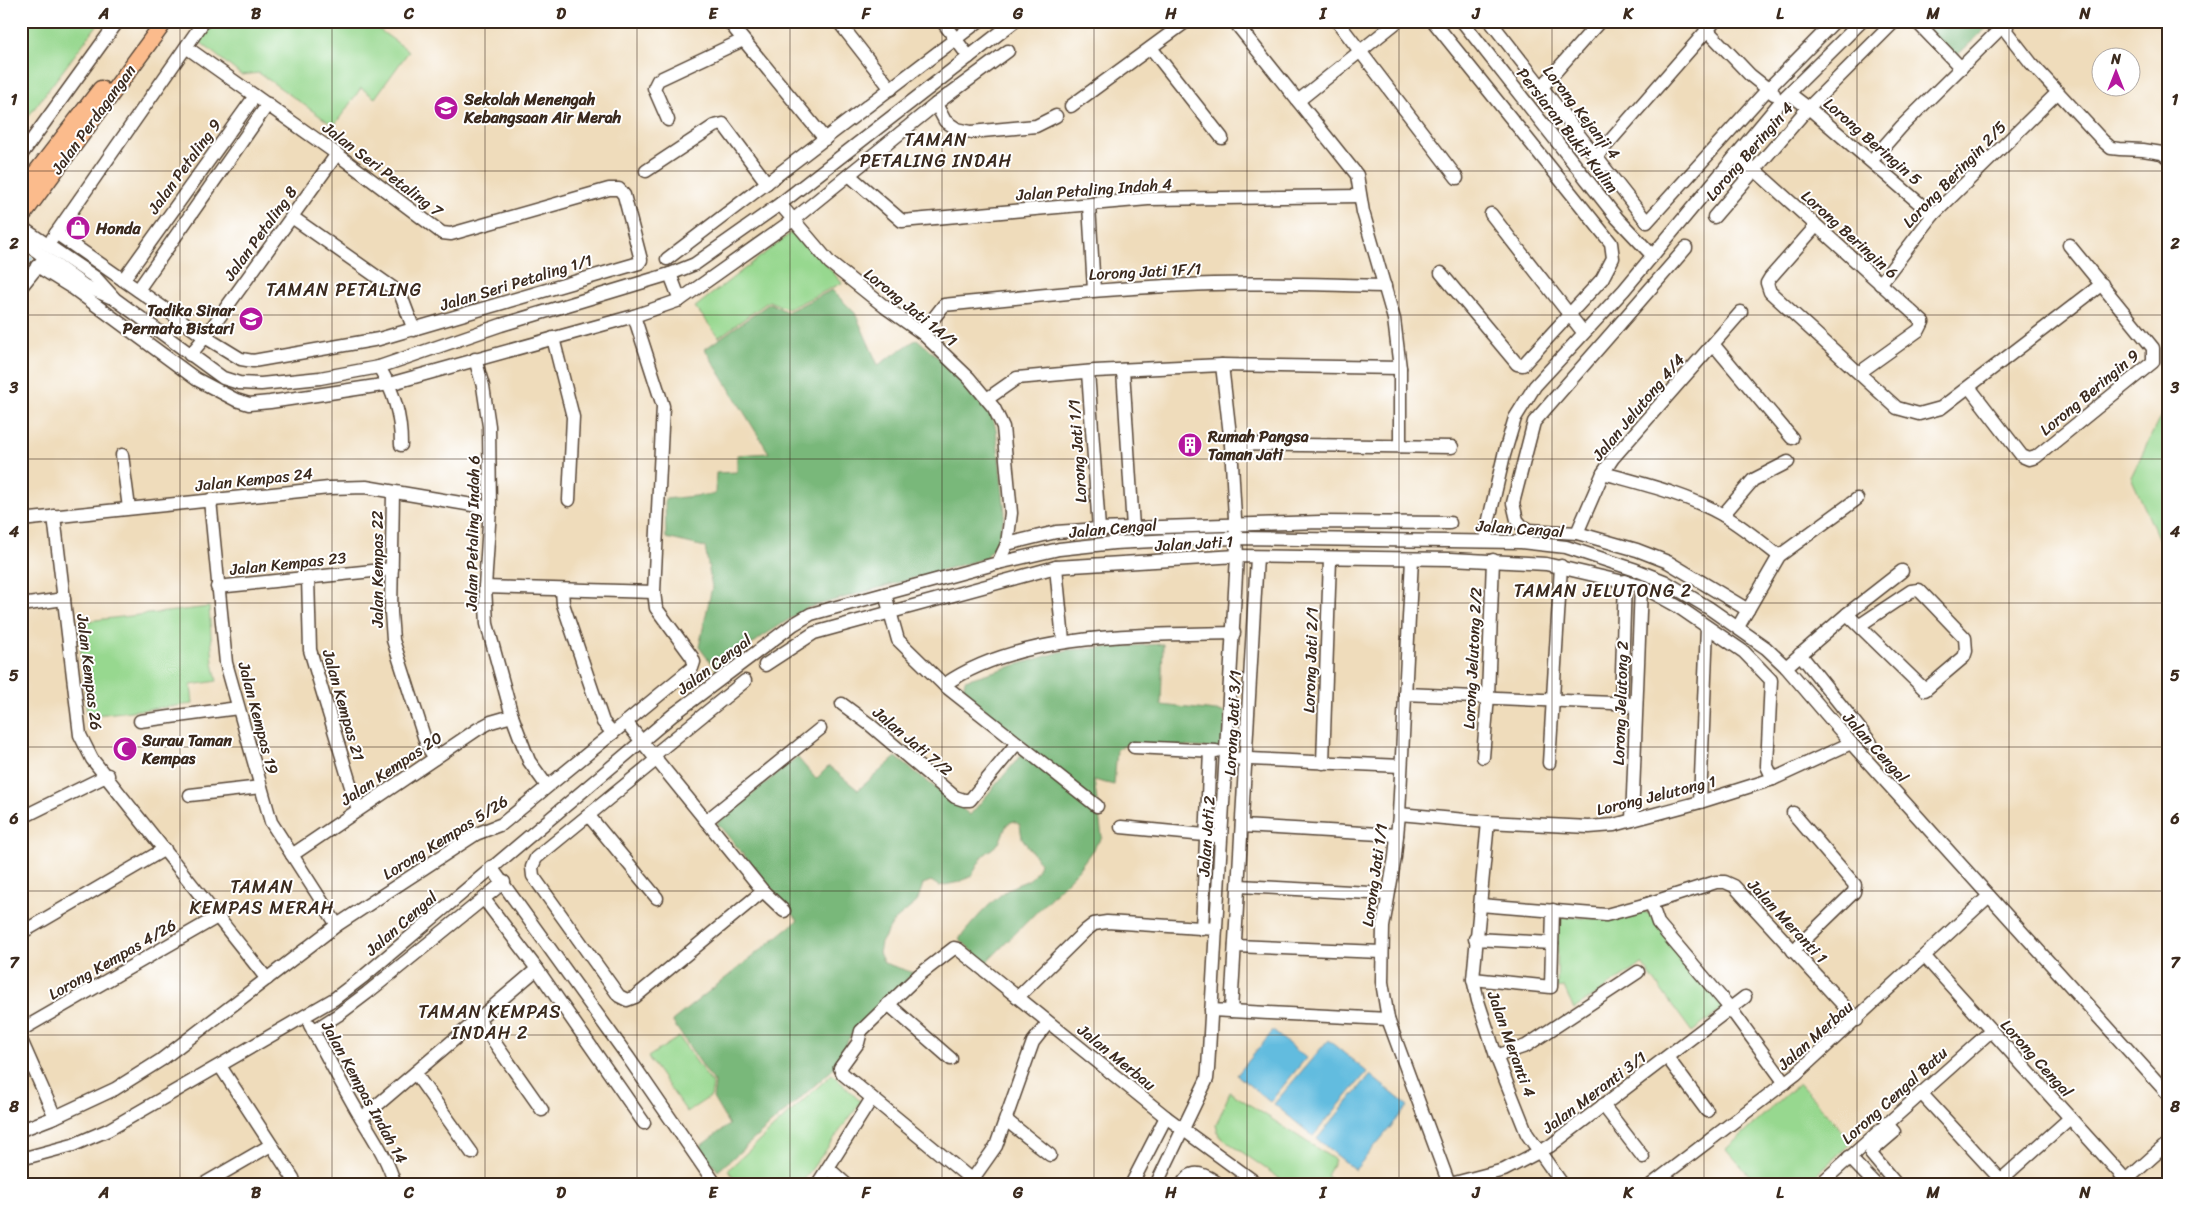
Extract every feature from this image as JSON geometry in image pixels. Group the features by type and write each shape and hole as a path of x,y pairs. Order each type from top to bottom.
{"main road":[{"name":"Jalan Perdagangan","path":"21,192 152,21"},
{"name":"Jalan Perdagangan","path":"21,217 165,21"}],"street":[{"path":"21,155 118,21"},
{"path":"21,287 44,256 56,233 204,21"},
{"path":"728,21 825,139"},
{"path":"838,21 891,89"},
{"path":"942,21 969,57"},
{"path":"667,259 979,21"},
{"path":"21,240 44,256 96,278 115,299 223,378 239,383 261,384 320,378 379,367 501,325 670,274 695,264 780,204 1016,21"},
{"path":"1071,106 1187,21"},
{"path":"1234,21 1356,175 1394,319 1400,368 1400,446"},
{"path":"1337,21 1457,178"},
{"path":"1298,101 1398,21"},
{"path":"1433,21 1611,243 1613,258 1602,279 1523,365 1517,364 1441,273"},
{"name":"Persiaran Bukit Kulim","path":"1462,21 1617,218 1652,255"},
{"name":"Lorong Kejanji 4","path":"1490,21 1647,222 1768,90"},
{"path":"1768,90 1835,21"},
{"path":"1488,541 1487,528 1504,455 1515,418 1536,386 1624,290 1786,97 1862,21"},
{"name":"Lorong Beringin 4","path":"1714,217 1808,108 1895,21"},
{"path":"1916,21 1961,68"},
{"path":"1542,87 1597,22"},
{"path":"1596,157 1709,24"},
{"name":"Lorong Beringin 5","path":"1709,24 1750,75 1768,90 1808,108 1933,215"},
{"path":"1871,161 1902,126 1961,68 2008,27 2058,93 2111,148 2162,153 2168,158"},
{"path":"668,120 654,88 658,80 743,40"},
{"name":"Jalan Seri Petaling 7","path":"186,47 268,104 446,235 609,189"},
{"path":"1151,48 1222,138"},
{"path":"21,227 74,289 196,379 236,400 249,404 270,402 389,384 634,316 680,300 793,220 936,104 1008,52"},
{"name":"Lorong Beringin 2/5","path":"1880,284 1933,215 2058,93"},
{"name":"Jalan Petaling 9","path":"123,280 255,96"},
{"path":"138,290 268,104"},
{"path":"936,104 944,121 957,129 971,132 1036,126 1056,116"},
{"path":"646,171 714,126 723,124 767,183"},
{"name":"Jalan Petaling 8","path":"190,355 337,154"},
{"name":"Lorong Beringin 6","path":"1736,156 1755,170 1923,322 1920,330 1859,373"},
{"name":"Jalan Petaling Indah 4","path":"849,174 902,221 1148,199 1360,196"},
{"name":"Jalan Seri Petaling 1/1","path":"56,233 205,337 241,359 253,361 379,339 639,263 641,256 624,195 618,188 609,189"},
{"name":"Lorong Jati 1A/1","path":"780,204 830,263 885,307 922,332 969,378 994,408 1003,427 1011,513 1007,544 998,563"},
{"path":"1089,205 1094,290"},
{"path":"1491,214 1584,332"},
{"path":"292,217 400,293 414,330"},
{"path":"1816,226 1770,278 1768,286 1773,296 1897,408 1919,414 1941,408 2102,284"},
{"name":"Lorong Beringin 9","path":"1969,387 2022,456 2029,459 2036,457 2153,362 2153,348 2069,245"},
{"path":"1686,248 1534,422 1513,503 1517,520 1529,530 1577,533 1636,550 1668,562 1748,610"},
{"path":"670,274 680,300"},
{"name":"Lorong Jati 1F/1","path":"922,332 944,305 1094,290 1216,284 1385,286"},
{"path":"1624,290 1639,303"},
{"name":"Jalan Jelutong 4/4","path":"1577,533 1603,473 1631,437 1741,312"},
{"path":"485,587 654,592 663,406 634,316"},
{"path":"553,338 573,417 570,500"},
{"path":"1713,344 1792,438"},
{"name":"Jalan Petaling Indah 6","path":"475,359 483,386 489,426 490,508 485,587 487,624 512,716 529,761 547,786"},
{"path":"987,399 1017,378 1088,372 1222,365 1400,368"},
{"path":"1222,365 1231,444 1236,538"},
{"path":"379,367 389,384 400,418 401,445"},
{"path":"1123,370 1133,528"},
{"name":"Lorong Jati 1/1","path":"1088,372 1099,529"},
{"path":"1231,444 1452,447"},
{"path":"122,456 129,508"},
{"path":"1723,515 1753,480 1788,462"},
{"path":"1603,473 1693,500 1723,515 1779,556"},
{"name":"Jalan Kempas 24","path":"21,520 329,488 366,488 490,508"},
{"name":"Jalan Kempas 22","path":"393,493 391,612 393,640 427,746 434,758"},
{"path":"1738,628 1779,556 1856,499"},
{"name":"Jalan Kempas 19","path":"210,500 217,587 226,663 271,822 337,925"},
{"name":"Jalan Kempas 26","path":"54,516 80,735 92,758 108,775 267,979"},
{"path":"1007,544 1056,532 1099,529 1235,523 1450,523"},
{"name":"Jalan Cengal","path":"21,1159 73,1145 108,1130 334,999 364,976 674,714 794,624 811,614 998,563 1059,549 1114,543 1236,538 1488,541 1566,547 1636,570 1689,595 1766,648 1786,667 1851,744 2168,1094"},
{"name":"Jalan Jati 2","path":"1156,1185 1207,1079 1234,633 1236,538"},
{"name":"Jalan Jati 1","path":"765,665 814,633 1056,567 1237,556 1330,559 1493,560 1561,566 1633,584 1677,606 1744,652 1771,680 1767,766 1774,779"},
{"name":"Lorong Jati 3/1","path":"1231,1011 1257,557"},
{"name":"Lorong Jati 2/1","path":"1323,763 1330,559"},
{"name":"Lorong Jati 1/1","path":"1412,559 1399,814 1381,952 1382,982 1388,1020 1448,1185"},
{"name":"Lorong Jelutong 2/2","path":"1483,757 1488,696 1493,560"},
{"path":"1549,762 1561,566"},
{"path":"1056,567 1063,641"},
{"name":"Jalan Kempas 23","path":"217,587 392,569"},
{"path":"1621,703 1636,570"},
{"path":"1786,667 1847,614 1902,571"},
{"name":"Jalan Kempas 21","path":"308,577 310,650 358,810"},
{"name":"Lorong Jelutong 2","path":"1632,820 1636,704 1633,584"},
{"path":"562,590 563,604 603,722 613,733"},
{"path":"1847,614 1925,690 1964,657 1965,638 1919,590 1910,592 1860,626"},
{"name":"Lorong Kempas 5/26","path":"21,1130 55,1117 114,1089 160,1060 337,925 476,834 502,824 692,668 694,662 656,608 654,592"},
{"path":"885,594 898,640 944,685 1097,806"},
{"path":"21,605 64,600"},
{"path":"1700,802 1707,627"},
{"path":"944,685 978,664 1063,641 1234,633"},
{"path":"1800,654 1871,743"},
{"path":"745,681 589,816 536,858 532,867 533,876 619,996 627,1000 635,997 763,892"},
{"path":"1405,694 1488,696 1636,704"},
{"name":"Jalan Jati 7/2","path":"842,704 869,724 955,797 964,800 970,800 1017,743"},
{"path":"140,721 238,708"},
{"name":"Jalan Kempas 20","path":"292,855 478,729 491,722 512,716"},
{"path":"626,722 763,892 784,911"},
{"path":"706,821 820,729"},
{"name":"Lorong Jelutong 1","path":"1399,814 1488,822 1589,827 1614,825 1700,802 1774,779 1851,744"},
{"path":"1134,748 1210,751 1246,759 1401,766"},
{"path":"1202,929 1210,751"},
{"path":"22,814 108,775"},
{"path":"190,795 261,788"},
{"path":"1793,813 1855,884 1854,892 1793,951"},
{"path":"589,816 657,898"},
{"name":"Jalan Meranti 4","path":"1488,822 1475,939 1473,979 1478,1001 1496,1056 1527,1134 1563,1185"},
{"path":"1242,826 1397,835"},
{"path":"1120,827 1222,836"},
{"path":"21,932 165,849"},
{"path":"491,867 504,882 716,1185"},
{"path":"313,1030 360,999 504,882"},
{"name":"Jalan Meranti 1","path":"1480,905 1606,915 1716,882 1725,882 1734,886 1857,1020"},
{"path":"1239,886 1388,894"},
{"name":"Jalan Merbau","path":"1650,1185 1785,1083 1857,1020 1989,896"},
{"path":"484,899 537,969 644,1123"},
{"path":"1651,903 1658,923 1730,1008 1785,1083"},
{"path":"1473,979 1551,987 1553,910"},
{"name":"Lorong Kempas 4/26","path":"21,1030 219,916"},
{"path":"1018,997 1084,931 1094,924 1107,922 1216,930"},
{"path":"1475,939 1552,943"},
{"path":"1235,946 1381,952"},
{"name":"Jalan Merbau","path":"888,1004 947,951 954,948 958,949 1166,1117 1260,1185"},
{"name":"Lorong Cengal","path":"1925,957 2070,1118 2124,1182"},
{"path":"362,1118 537,969"},
{"path":"1496,1056 1526,1046 1547,1034 1638,972"},
{"name":"Jalan Meranti 3/1","path":"1448,1185 1466,1183 1504,1170 1540,1152 1745,997"},
{"path":"951,1059 888,1004 861,1032 858,1043 840,1068 843,1074 975,1182 996,1146 1033,1042 1048,1023"},
{"path":"1211,1010 1388,1020"},
{"name":"Jalan Kempas Indah 14","path":"305,1016 390,1166 395,1185"},
{"path":"478,1020 542,1110"},
{"name":"Lorong Cengal Batu","path":"1819,1185 1991,1031"},
{"path":"21,1040 55,1117"},
{"path":"1667,1057 1707,1111"},
{"path":"220,1066 293,1178 295,1185"},
{"path":"415,1073 472,1153"},
{"path":"1921,1093 1998,1182 2070,1118"},
{"path":"817,1185 872,1098"},
{"path":"1603,1105 1643,1157"},
{"path":"1131,1185 1166,1117"},
{"path":"1006,1120 1050,1155"},
{"path":"1886,1123 1894,1132 1871,1154 1897,1185"},
{"path":"2124,1182 2168,1143"},
{"path":"202,1185 271,1145"},
{"path":"1849,1157 1876,1185"},
{"path":"828,1168 847,1185"},
{"path":"1182,1185 1188,1176 1194,1174 1208,1176 1220,1185"}],"green space":[{"path":"21,21 98,21 98,24 21,126"},
{"path":"215,21 367,21 409,51 375,98 361,88 334,126 259,73 241,75 200,42"},
{"path":"1920,21 1994,21 1954,58"},
{"path":"796,229 842,283 788,309 769,301 719,337 695,307"},
{"path":"832,290 855,313 878,365 917,339 964,380 990,410 996,429 1005,513 998,539 986,558 807,608 763,636 717,671 699,647 712,587 705,547 666,538 665,499 715,494 716,473 737,472 737,455 769,453 705,349 770,303 787,312"},
{"path":"2165,407 2168,409 2168,560 2131,477"},
{"path":"209,607 213,663 217,681 191,685 193,704 87,716 78,622"},
{"path":"1163,644 1161,705 1225,712 1223,749 1131,743 1117,749 1114,785 1094,780 1102,837 1077,871 986,963 959,939 993,902 1012,887 1030,879 1037,870 1040,863 1022,838 1020,825 1014,821 1007,824 999,843 983,856 972,875 960,882 939,886 931,881 923,884 917,902 894,921 881,943 879,953 884,963 914,973 852,1033 832,1070 718,1171 699,1147 729,1125 713,1098 715,1084 672,1021 798,920 717,823 797,757 816,779 829,766 858,790 896,757 970,815 1029,746 963,692 965,680 1067,650"},
{"path":"1642,911 1650,914 1724,1008 1692,1032 1642,964 1574,1009 1564,987 1557,988 1558,916 1611,920"},
{"path":"679,1037 713,1085 711,1096 687,1112 648,1057"},
{"path":"832,1074 861,1102 800,1185 739,1185 728,1170"},
{"path":"1799,1083 1852,1142 1805,1185 1758,1185 1726,1149"},
{"path":"1230,1092 1335,1160 1327,1176 1340,1185 1289,1185 1219,1136 1216,1125"}],"water":[{"path":"1273,1031 1306,1058 1270,1102 1237,1075"},
{"path":"1328,1040 1367,1072 1313,1136 1274,1104"},
{"path":"1370,1075 1408,1106 1355,1170 1317,1139"}],"waterway":[{"path":"21,270 32,257"}],"place":[{"name":"Sekolah Menengah Kebangsaan Air Merah","path":"446,108"},
{"name":"Honda","path":"78,228"},
{"name":"Tadika Sinar Permata Bistari","path":"251,319"},
{"name":"Rumah Pangsa Taman Jati","path":"1190,445"},
{"name":"Surau Taman Kempas","path":"125,749"}],"district":[{"name":"TAMAN PETALING INDAH","path":"936,150"},
{"name":"TAMAN PETALING","path":"344,290"},
{"name":"TAMAN JELUTONG 2","path":"1603,591"},
{"name":"TAMAN KEMPAS MERAH","path":"262,898"},
{"name":"TAMAN KEMPAS INDAH 2","path":"490,1022"}]}
